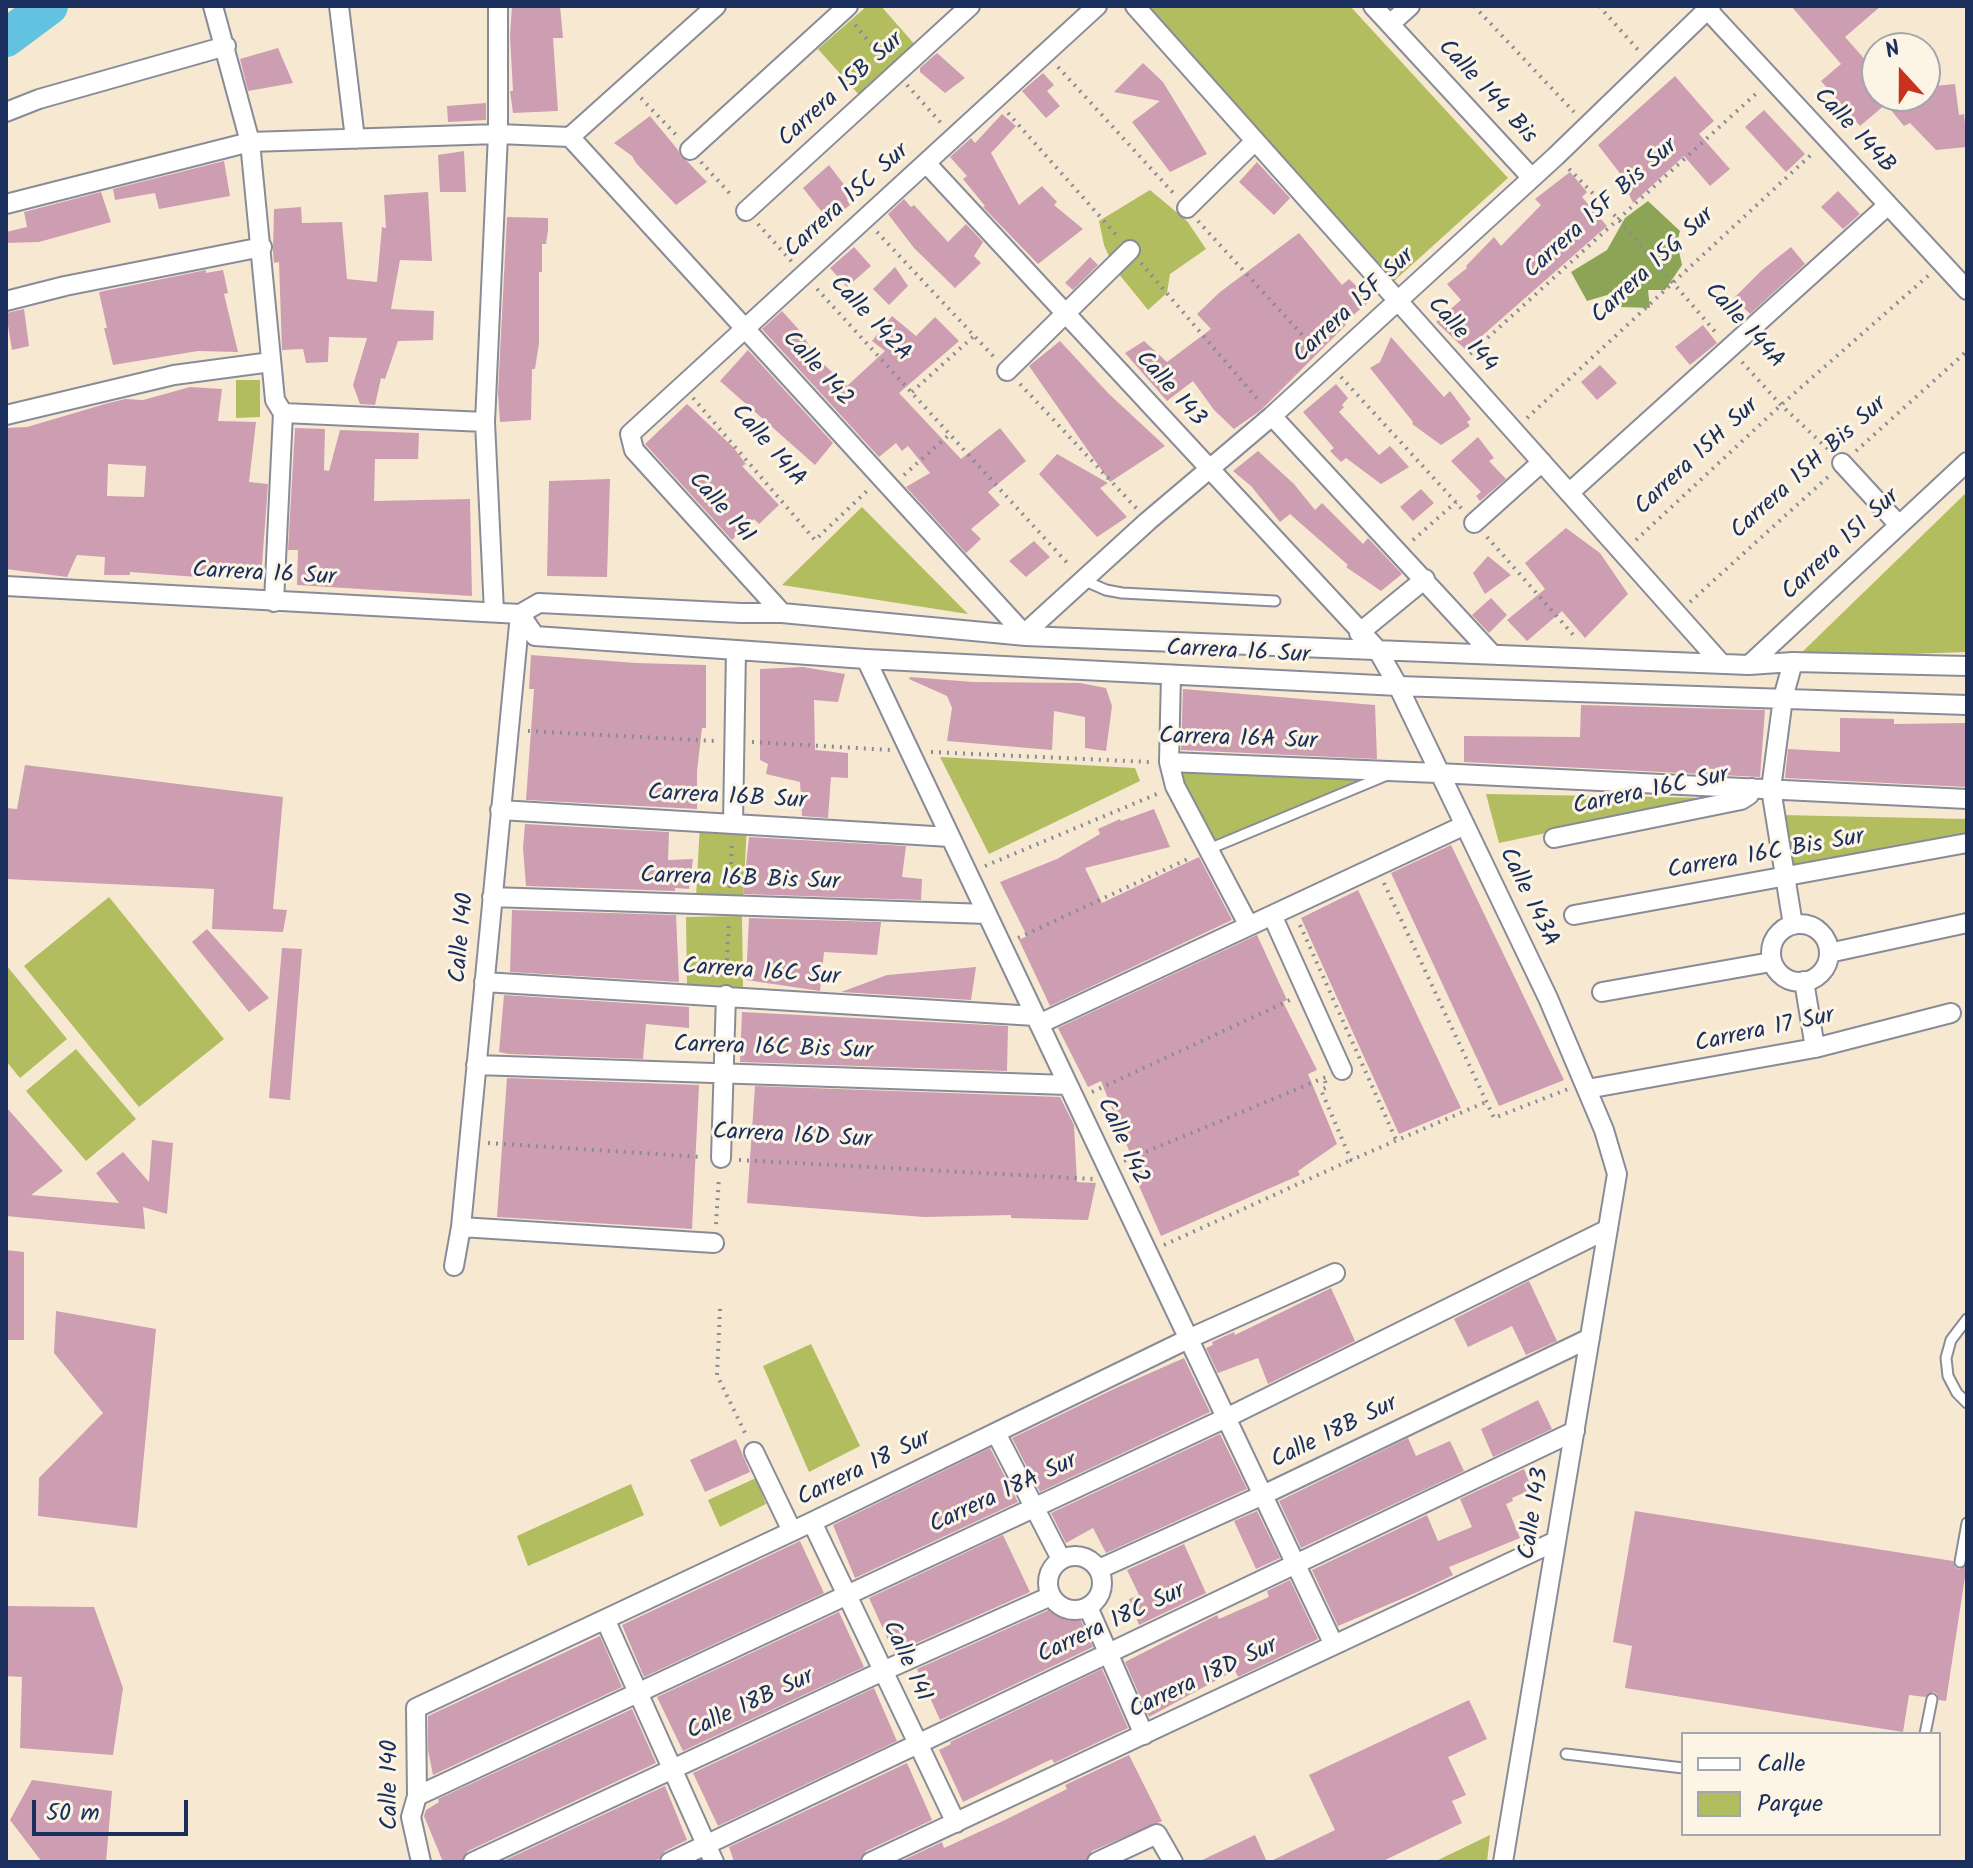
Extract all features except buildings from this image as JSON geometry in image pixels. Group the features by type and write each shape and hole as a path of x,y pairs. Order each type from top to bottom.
{"street":[{"path":"213,6 250,142 275,400 283,413 274,602"},
{"path":"339,6 355,139"},
{"path":"494,612 485,422 498,134 498,6"},
{"path":"6,204 250,142 498,134 570,137 716,6"},
{"name":"Carrera 15B Sur","path":"746,211 970,6"},
{"name":"Carrera 15C Sur","path":"630,434 1097,6"},
{"name":"Calle 144","path":"1135,6 1720,662"},
{"name":"Calle 144 Bis","path":"1373,6 1531,177"},
{"path":"1390,24 1410,6"},
{"name":"Carrera 15F Sur","path":"1025,635 1148,521 1272,416 1556,156 1651,66 1707,7"},
{"name":"Calle 144B","path":"1707,7 1967,290"},
{"path":"690,150 843,8"},
{"path":"6,112 39,99 226,46"},
{"name":"Calle 142","path":"570,137 1025,635"},
{"path":"1187,208 1255,141"},
{"name":"Calle 143","path":"926,163 1377,649"},
{"path":"1569,493 1888,205"},
{"path":"6,301 65,286 262,247"},
{"path":"1007,371 1130,250"},
{"path":"6,415 174,375 271,362"},
{"path":"283,413 485,422"},
{"path":"1272,416 1492,654"},
{"name":"Calle 141","path":"630,434 634,450 782,613"},
{"path":"1474,523 1542,462"},
{"name":"Carrera 15I Sur","path":"1749,665 1967,462"},
{"path":"1842,463 1899,525"},
{"path":"1359,633 1425,579"},
{"name":"Carrera 16 Sur","path":"6,586 520,614 539,603 782,613 1025,635 1749,665 1793,662 1967,666"},
{"name":"Carrera 16 Sur","path":"520,614 535,636 866,659 1398,686 1967,705"},
{"name":"Calle 140","path":"454,1266 461,1227 520,614"},
{"name":"Calle 143A","path":"1377,649 1398,686 1437,773 1548,998 1579,1088 1604,1130 1617,1174"},
{"path":"733,823 736,650"},
{"name":"Calle 142","path":"866,659 1334,1645"},
{"path":"1793,662 1762,788 1793,925"},
{"path":"1171,675 1169,762 1175,786 1249,926"},
{"name":"Carrera 16A Sur","path":"1169,762 1967,799"},
{"name":"Carrera 16C Sur","path":"1554,838 1741,800 1762,788"},
{"name":"Carrera 16B Sur","path":"500,810 950,837"},
{"name":"Carrera 16C Sur","path":"484,982 726,995 1037,1020 1465,825"},
{"name":"Carrera 16C Bis Sur","path":"1574,915 1967,843"},
{"name":"Carrera 16B Bis Sur","path":"492,897 987,914"},
{"path":"1272,915 1342,1070"},
{"path":"1829,953 1967,923"},
{"path":"1793,925 1812,927 1824,937 1829,953 1825,969 1812,980 1796,983 1780,976 1771,962 1771,945 1780,931 1793,925"},
{"path":"1602,992 1771,962"},
{"path":"1804,981 1815,1048"},
{"path":"721,1158 726,995"},
{"name":"Carrera 17 Sur","path":"1579,1088 1815,1048 1951,1013"},
{"name":"Carrera 16C Bis Sur","path":"476,1065 724,1072 1071,1092"},
{"name":"Calle 143","path":"1503,1862 1617,1174"},
{"path":"461,1227 714,1243"},
{"name":"Carrera 18A Sur","path":"417,1796 1226,1418 1608,1229"},
{"name":"Carrera 18 Sur","path":"416,1708 812,1522 1188,1339 1335,1273"},
{"name":"Calle 18B Sur","path":"1099,1569 1263,1495 1590,1338"},
{"name":"Carrera 18C Sur","path":"670,1862 710,1854 918,1745 1575,1431"},
{"path":"996,1433 1061,1559"},
{"path":"754,1452 792,1531"},
{"name":"Calle 141","path":"812,1522 956,1823"},
{"name":"Carrera 18D Sur","path":"871,1862 1556,1541"},
{"path":"1071,1555 1083,1556 1099,1569 1103,1579 1102,1590 1098,1599 1088,1607 1067,1609 1058,1605 1051,1596 1047,1586 1048,1575 1061,1559 1071,1555"},
{"name":"Calle 18B Sur","path":"473,1862 1051,1596"},
{"path":"1088,1607 1144,1735"},
{"path":"605,1619 710,1854"},
{"name":"Calle 140","path":"416,1708 417,1796 411,1817 421,1862"},
{"path":"1097,1862 1155,1835 1160,1836 1173,1862"}],"lane":[{"path":"1083,580 1122,593 1275,601"},
{"path":"1209,849 1397,771"},
{"path":"1967,1319 1951,1340 1946,1358 1948,1376 1957,1393 1967,1403"},
{"path":"1960,1562 1967,1523"},
{"path":"1925,1732 1932,1699"},
{"path":"1566,1754 1681,1768"}],"path":[{"path":"1474,6 1587,126"},
{"path":"1599,6 1651,66"},
{"path":"843,8 897,75 954,137"},
{"name":"Carrera 15F Bis Sur","path":"1456,367 1772,79"},
{"name":"Calle 142A","path":"628,85 1083,580"},
{"name":"Carrera 15G Sur","path":"1513,430 1827,139"},
{"name":"Calle 144A","path":"1556,156 1618,219 1781,405 1842,463"},
{"name":"Carrera 15H Sur","path":"1622,553 1781,405 1943,263"},
{"path":"912,392 974,336"},
{"name":"Carrera 15H Bis Sur","path":"1677,614 1967,351"},
{"name":"Calle 141A","path":"683,386 815,540 886,482"},
{"path":"886,482 950,434"},
{"path":"1399,552 1456,502"},
{"name":"Carrera 16A Sur","path":"508,730 1169,762"},
{"path":"968,873 1175,786"},
{"path":"1002,946 1209,849"},
{"path":"1377,866 1494,1118 1579,1088"},
{"path":"1071,1092 1307,992"},
{"name":"Carrera 16D Sur","path":"469,1142 721,1158 1110,1174 1363,1061"},
{"path":"1397,1142 1486,1102"},
{"path":"714,1243 721,1158"},
{"path":"1147,1253 1351,1160"},
{"path":"720,1309 717,1375 754,1452"}],"green space":[{"path":"867,6 881,6 916,46 860,96 818,49"},
{"path":"1141,6 1350,6 1508,178 1394,281"},
{"path":"1150,190 1187,221 1206,249 1170,274 1167,293 1148,310 1114,268 1104,245 1099,221"},
{"path":"1648,201 1680,231 1677,242 1682,265 1665,290 1648,290 1650,308 1620,307 1614,293 1587,301 1571,272 1607,250 1625,218"},
{"path":"236,380 260,380 260,417 236,418"},
{"path":"1967,492 1967,652 1796,658"},
{"path":"862,507 968,614 782,585"},
{"path":"940,757 1135,768 1140,781 989,854"},
{"path":"1180,771 1365,779 1212,841"},
{"path":"1486,794 1712,798 1499,843"},
{"path":"1781,815 1967,819 1967,835 1785,876"},
{"path":"700,823 747,826 743,899 696,897"},
{"path":"109,897 224,1039 139,1107 24,966"},
{"path":"742,916 743,987 687,988 686,917"},
{"path":"6,965 67,1039 20,1078 6,1061"},
{"path":"76,1049 136,1119 86,1161 26,1091"},
{"path":"811,1344 860,1446 809,1472 763,1366"},
{"path":"756,1478 766,1504 720,1527 708,1500"},
{"path":"631,1484 644,1515 528,1566 517,1536"},
{"path":"1490,1835 1487,1862 1434,1862"}],"waterway":[{"path":"6,38 49,6"}]}
